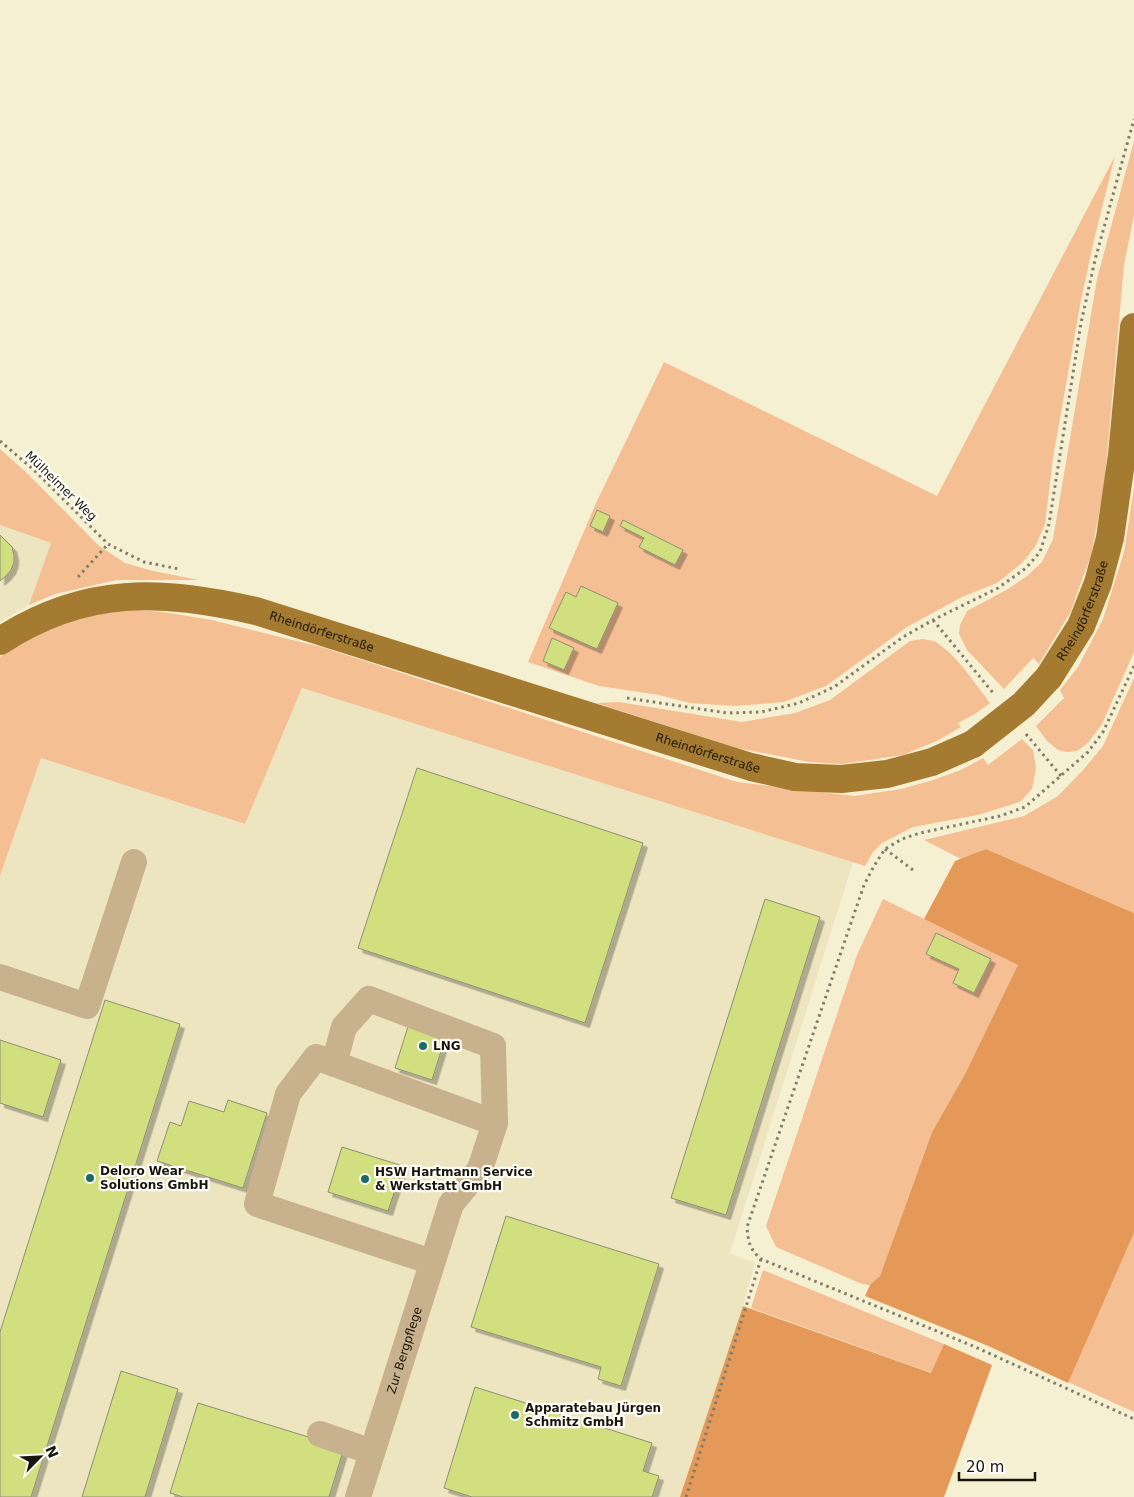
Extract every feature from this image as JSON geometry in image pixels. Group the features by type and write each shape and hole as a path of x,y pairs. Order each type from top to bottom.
{"main road":[{"name":"Rheindörferstraße","path":"0,641 27,625 62,610 92,601 130,595 168,596 211,601 256,611 750,767 795,777 841,779 887,774 932,762 973,744 1024,704 1049,678 1081,626 1098,583 1110,538 1122,455 1134,327"}],"lane":[{"path":"0,977 87,1006 134,862"},
{"path":"334,1064 344,1027 369,1000 493,1046 495,1123 334,1064 316,1057 288,1094 256,1204 432,1262"},
{"name":"Zur Bergpflege","path":"358,1497 450,1204 480,1169 495,1123"},
{"path":"320,1434 372,1452"}],"path":[{"path":"624,697 727,713 761,712 799,703 834,687 903,637 998,588 1026,568 1040,552 1049,524 1083,314 1095,260 1134,119"},
{"name":"Mülheimer Weg","path":"0,441 34,470 108,544 73,582"},
{"path":"1134,666 1103,732 1093,746 1025,807 1000,816 920,833 902,839 885,849 864,885 746,1227 748,1242 754,1253 762,1259 973,1346 1134,1420"},
{"path":"885,849 913,870"},
{"path":"686,1497 762,1259"}],"shaded area":[{"path":"1134,141 1134,215 1124,265 1104,488 1091,555 1070,613 1039,664 1033,658 1004,689 967,650 959,634 960,625 967,611 1008,589 1027,576 1042,562 1053,539 1097,279"},
{"path":"1115,156 1081,300 1053,458 1045,524 1035,547 1022,563 997,583 962,597 907,627 826,686 784,702 735,706 690,703 659,695 599,686 528,662 596,503 664,362 937,496"},
{"path":"0,449 29,475 98,545 125,563 153,571 199,580 117,580 55,594 29,605 51,543 0,525"},
{"path":"1134,488 1134,652 1102,724 1088,743 1077,751 1067,752 1058,750 1047,741 1036,726 1064,698 1060,690 1078,667 1103,619 1124,552"},
{"path":"0,525 51,543 29,605 0,622"},
{"path":"126,609 163,612 212,620 325,648 737,782 854,796 901,789 961,770 983,758 988,765 1022,739 1033,750 1036,768 1032,789 1020,802 978,815 913,827 882,843 873,852 865,866 302,688 245,824 41,758 0,876 0,657 31,637 68,620 91,613"},
{"path":"922,639 934,641 950,653 965,669 990,703 958,723 961,727 939,740 903,755 842,764 809,762 737,748 596,703 619,702 742,722 795,713 830,700 910,641"},
{"path":"1134,678 1134,913 986,849 961,859 924,840 1024,816 1058,796 1103,746"},
{"path":"302,688 853,862 730,1253 755,1263 743,1306 680,1497 0,1497 0,876 41,758 245,824"},
{"path":"986,849 1134,913 1134,1233 1068,1383 986,1345 865,1296 870,1285 880,1276 932,1132 965,1074 1018,965 924,919 955,861"},
{"path":"883,899 1019,965 965,1074 932,1132 879,1279 870,1285 862,1284 776,1247 766,1226 857,955"},
{"path":"1134,1233 1134,1412 1068,1382"},
{"path":"763,1270 944,1344 932,1373 751,1308"},
{"path":"743,1306 931,1373 944,1344 992,1365 944,1497 680,1497"}],"building":[{"path":"597,510 610,516 603,532 590,526"},
{"path":"623,520 683,550 675,565 639,547 644,538 620,526"},
{"path":"0,535 12,547 14,562 11,570 0,581"},
{"path":"581,586 618,603 597,649 549,628 566,592 576,597"},
{"path":"552,638 574,648 564,670 543,661"},
{"path":"417,768 643,843 585,1023 358,948"},
{"path":"765,899 820,917 726,1215 671,1198"},
{"path":"936,933 991,959 974,993 953,983 959,969 926,954"},
{"name":"Deloro Wear Solutions GmbH","path":"105,1000 180,1024 31,1497 0,1497 0,1332"},
{"path":"411,1017 448,1029 432,1080 395,1068"},
{"path":"0,1040 61,1060 43,1117 0,1103"},
{"path":"228,1100 267,1113 243,1188 157,1161 170,1122 181,1126 189,1101 224,1112"},
{"name":"HSW Hartmann Service & Werkstatt GmbH","path":"342,1147 403,1166 388,1211 328,1192"},
{"path":"506,1216 659,1264 621,1386 598,1379 601,1367 471,1327"},
{"path":"121,1371 178,1389 145,1497 82,1497"},
{"name":"Apparatebau Jürgen Schmitz GmbH","path":"475,1387 652,1443 643,1471 659,1476 652,1497 472,1497 444,1488"},
{"path":"198,1403 344,1448 329,1497 183,1497 170,1493"}],"place":[{"name":"LNG","path":"423,1046"},
{"name":"Deloro Wear Solutions GmbH","path":"90,1178"},
{"name":"HSW Hartmann Service & Werkstatt GmbH","path":"365,1179"},
{"name":"Apparatebau Jürgen Schmitz GmbH","path":"515,1415"}]}
